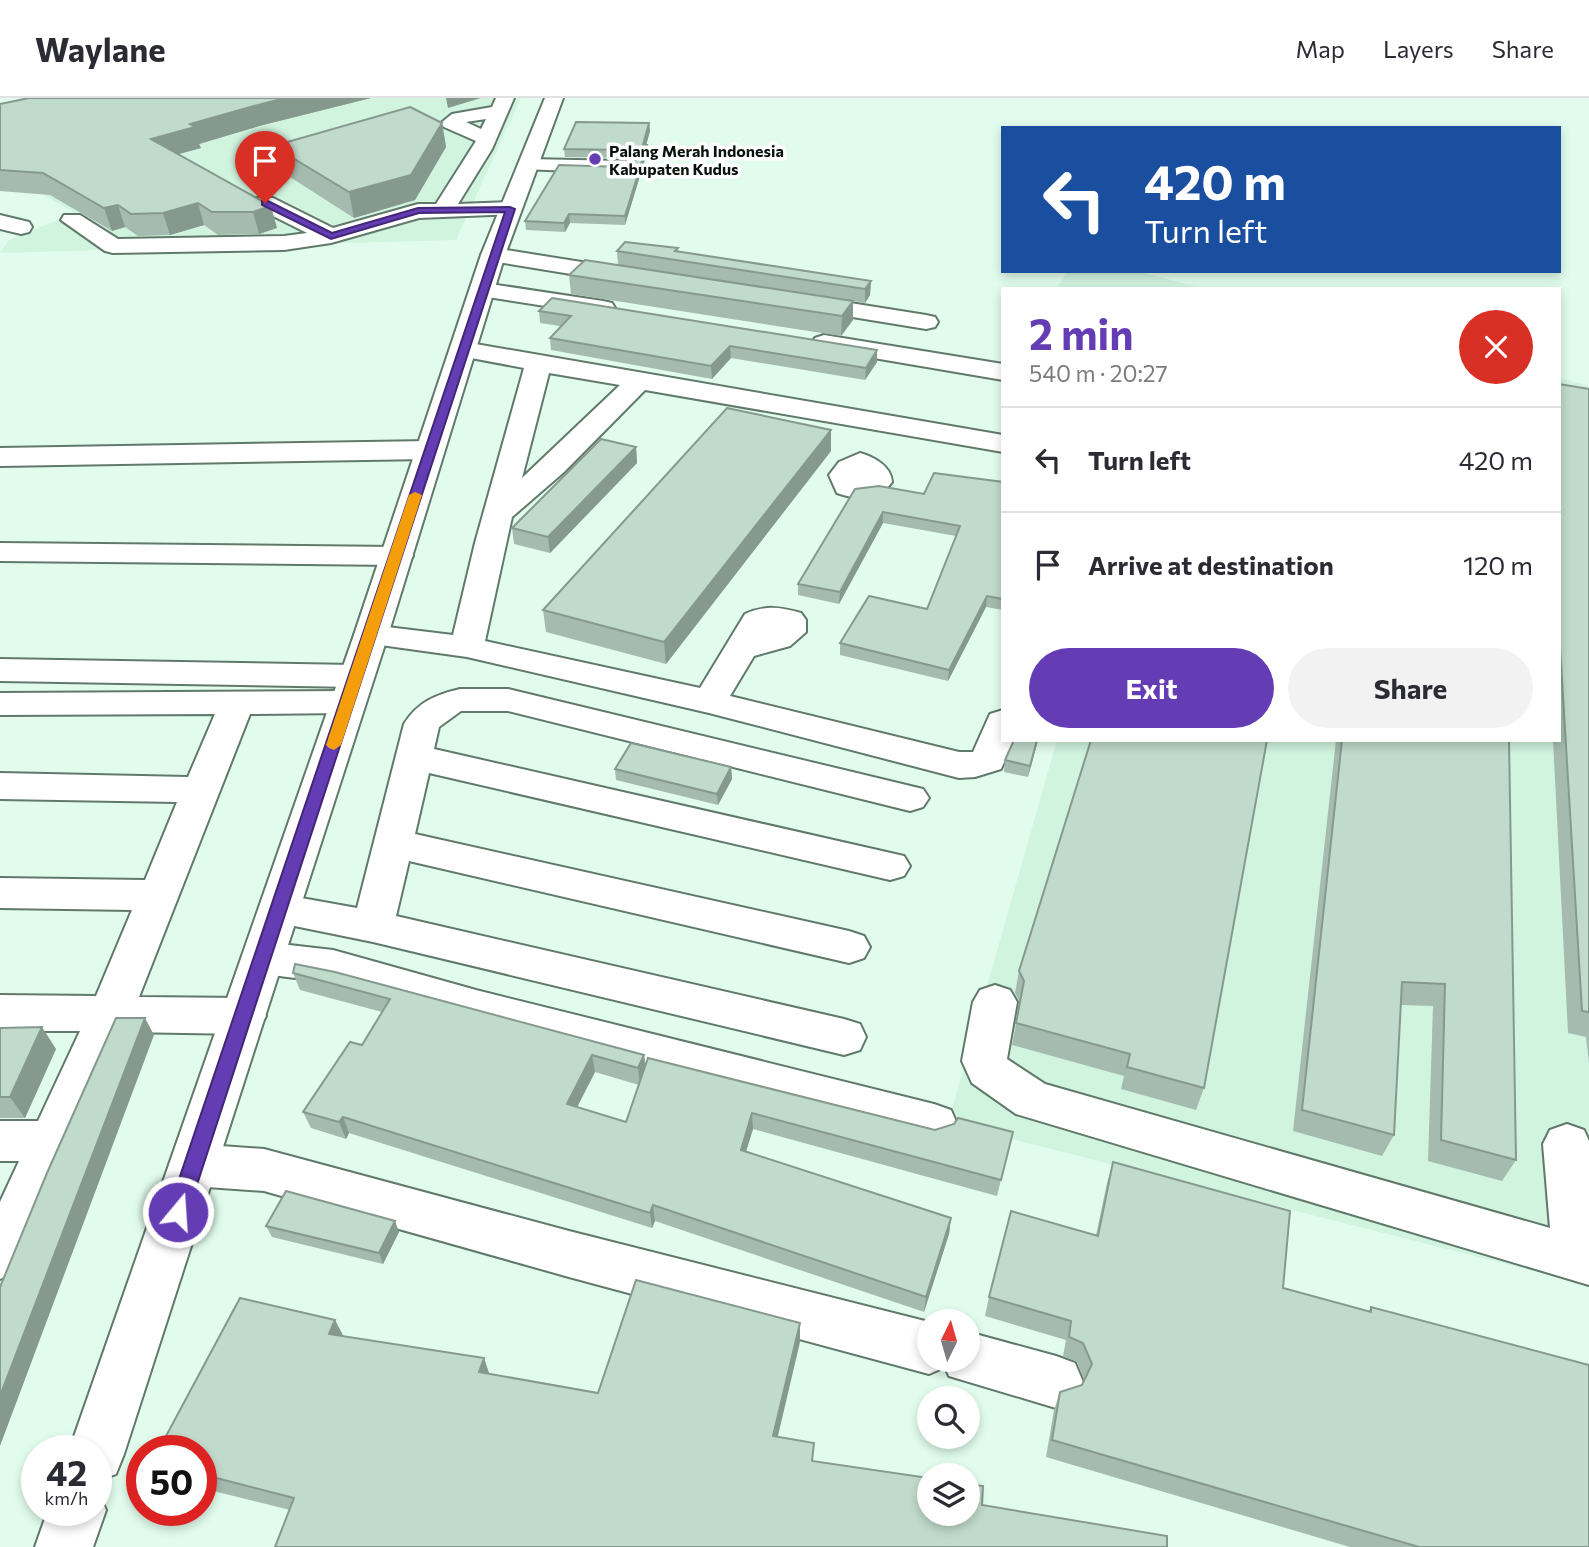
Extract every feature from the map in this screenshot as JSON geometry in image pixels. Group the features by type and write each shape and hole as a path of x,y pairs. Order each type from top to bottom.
{"main road":[{"path":"102,1435 371,635 488,272 554,98"},
{"path":"484,143 451,122 502,104"},
{"path":"444,209 484,143 502,104"},
{"path":"452,142 465,147 484,143"},
{"path":"528,165 625,167"},
{"path":"265,203 331,236"},
{"path":"72,220 113,246 284,243 331,236 418,211 510,209"},
{"path":"488,272 647,279"},
{"path":"488,272 620,311"},
{"path":"782,300 926,322"},
{"path":"798,339 1001,372"},
{"path":"464,351 1001,444"},
{"path":"467,647 539,362"},
{"path":"499,513 554,466 640,380"},
{"path":"860,463 880,422"},
{"path":"0,457 429,450"},
{"path":"516,452 554,466"},
{"path":"0,552 397,556"},
{"path":"371,635 467,647 709,702 959,765 988,760 1001,727"},
{"path":"709,702 742,648"},
{"path":"0,670 352,689"},
{"path":"0,704 237,703 352,689"},
{"path":"373,926 422,724 432,709 449,702 508,700 910,798"},
{"path":"0,1256 110,1014 237,703"},
{"path":"413,757 890,866"},
{"path":"0,786 203,790"},
{"path":"393,843 849,947"},
{"path":"0,893 160,895"},
{"path":"279,909 373,926 844,1037"},
{"path":"262,958 333,967 476,1007 934,1124"},
{"path":"995,1002 985,1060 988,1070 1032,1100 1584,1261 1567,1144"},
{"path":"0,1013 244,1016"},
{"path":"0,1141 52,1141"},
{"path":"193,1165 264,1170 569,1254 917,1345"},
{"path":"980,1361 1056,1382"},
{"path":"64,1547 71,1526"}],"shaded area":[{"path":"97,98 521,98 456,240 0,253 9,240 75,213 1,170"},
{"path":"1067,273 1144,273 1198,287 1058,287"},
{"path":"1561,379 1589,386 1589,1285 948,1123 1056,742 1561,742"}],"building":[{"path":"29,98 285,98 190,124 195,127 151,139 271,206 253,212 212,212 198,203 163,213 131,214 118,205 104,208 43,173 0,170 0,104"},
{"path":"410,107 442,123 411,175 349,192 273,146"},
{"path":"576,122 649,123 643,145 647,145 625,216 569,214 564,223 525,221 559,165 624,167 636,160 633,153 625,150 564,149"},
{"path":"625,242 678,248 675,251 871,281 865,289 617,251"},
{"path":"585,260 853,301 842,316 569,275"},
{"path":"552,298 877,350 866,368 730,346 711,366 550,338 571,316 539,311"},
{"path":"1561,384 1589,389 1589,1012 1582,1011 1561,663"},
{"path":"727,408 831,430 664,642 543,610"},
{"path":"601,439 636,447 548,537 512,528"},
{"path":"934,473 1001,482 1001,599 987,596 949,670 840,643 869,596 927,609 960,526 883,512 840,592 798,584 855,489 879,486 924,494"},
{"path":"1013,742 1036,742 1030,766 1005,760"},
{"path":"1090,742 1267,742 1204,1088 1127,1067 1130,1054 1016,1023 1024,981 1019,971"},
{"path":"1342,742 1509,742 1516,1160 1441,1140 1445,984 1402,982 1394,1135 1302,1110"},
{"path":"631,743 731,767 717,794 615,769"},
{"path":"295,964 335,972 644,1055 638,1068 592,1055 567,1104 626,1122 648,1058 935,1130 954,1124 958,1118 1013,1132 1001,1180 752,1113 741,1150 951,1218 926,1297 653,1205 650,1213 343,1117 339,1122 303,1112 350,1042 362,1045 390,999 293,973"},
{"path":"116,1018 145,1018 0,1396 0,1287"},
{"path":"42,1027 10,1097 0,1097 0,1028"},
{"path":"1113,1162 1290,1211 1283,1288 1371,1312 1371,1307 1589,1365 1589,1547 1419,1547 1052,1440 1060,1392 1082,1385 1092,1364 1083,1343 1069,1337 1071,1321 989,1297 1011,1211 1098,1236"},
{"path":"286,1191 395,1221 379,1253 266,1226"},
{"path":"636,1280 800,1323 773,1436 814,1443 812,1461 917,1476 917,1526 980,1526 980,1486 983,1486 982,1505 1167,1536 1167,1547 275,1547 294,1498 217,1478 217,1435 167,1435 240,1298 335,1320 329,1334 484,1358 479,1372 598,1393"}],"slow traffic":[{"path":"334,745 415,495"}],"place":[{"name":"Palang Merah Indonesia Kabupaten Kudus","path":"595,159"}],"route":[{"path":"178,1212 510,209 418,211 331,236 265,203"}]}
